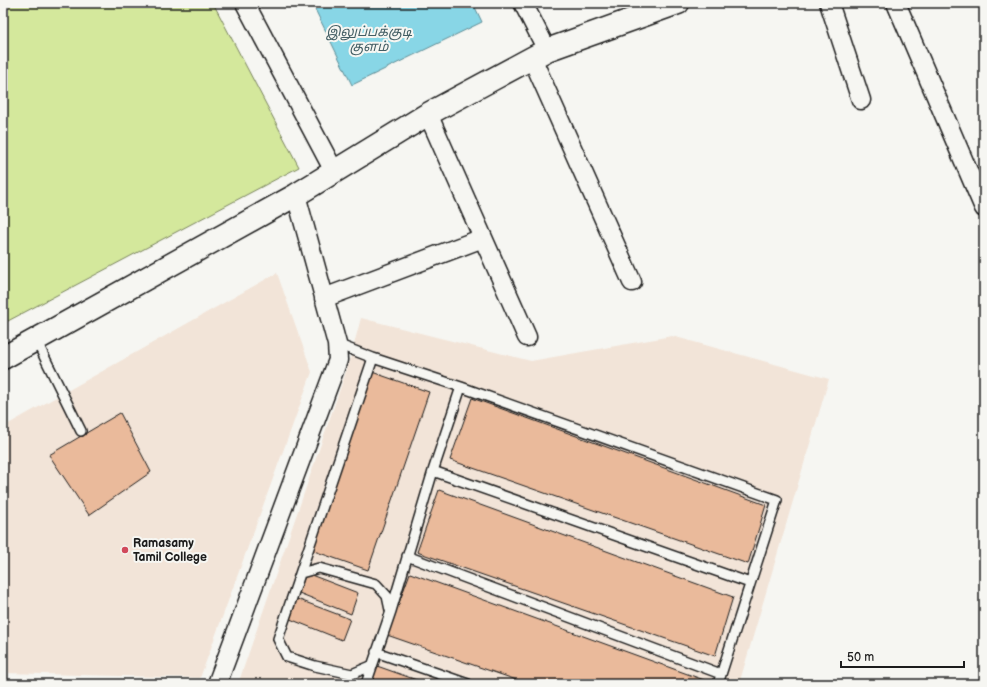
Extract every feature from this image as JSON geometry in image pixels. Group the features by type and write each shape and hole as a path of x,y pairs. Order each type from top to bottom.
{"main road":[{"path":"3,358 296,195 428,114 540,54 678,3"}],"street":[{"path":"246,3 334,171"},
{"path":"523,3 540,54 632,282"},
{"path":"829,3 861,100"},
{"path":"896,3 984,208"},
{"path":"428,114 527,337"},
{"path":"217,684 338,360 337,344 296,195"},
{"path":"324,298 483,238"}],"lane":[{"path":"36,340 81,431"},
{"path":"337,344 777,500 718,684"},
{"path":"372,666 352,674 315,666 287,657 278,639 373,358"},
{"path":"366,684 391,611 432,471 461,388"},
{"path":"432,471 750,582"},
{"path":"407,556 721,674"},
{"path":"301,573 319,568 376,584 387,596 391,611"},
{"path":"376,652 468,684"}],"shaded area":[{"name":"Ramasamy Tamil College","path":"277,273 312,372 200,678 3,673 3,427"},
{"path":"361,318 531,361 672,336 829,379 739,684 238,684 349,363"}],"green space":[{"path":"3,3 213,3 299,167 6,322 3,314"}],"water":[{"name":"இலுப்பக்குடி குளம்","path":"312,3 473,3 482,22 352,85"}],"building":[{"path":"372,372 429,392 368,570 311,550"},
{"path":"472,398 766,505 748,564 450,460"},
{"path":"120,413 151,472 89,515 49,455"},
{"path":"439,490 733,597 715,656 417,552"},
{"path":"306,573 358,593 351,614 299,593"},
{"path":"410,573 704,680 702,684 528,684 387,635"},
{"path":"297,599 350,619 342,640 290,619"},
{"path":"377,666 428,684 370,684"}],"place":[{"name":"Ramasamy Tamil College","path":"125,550"}]}
